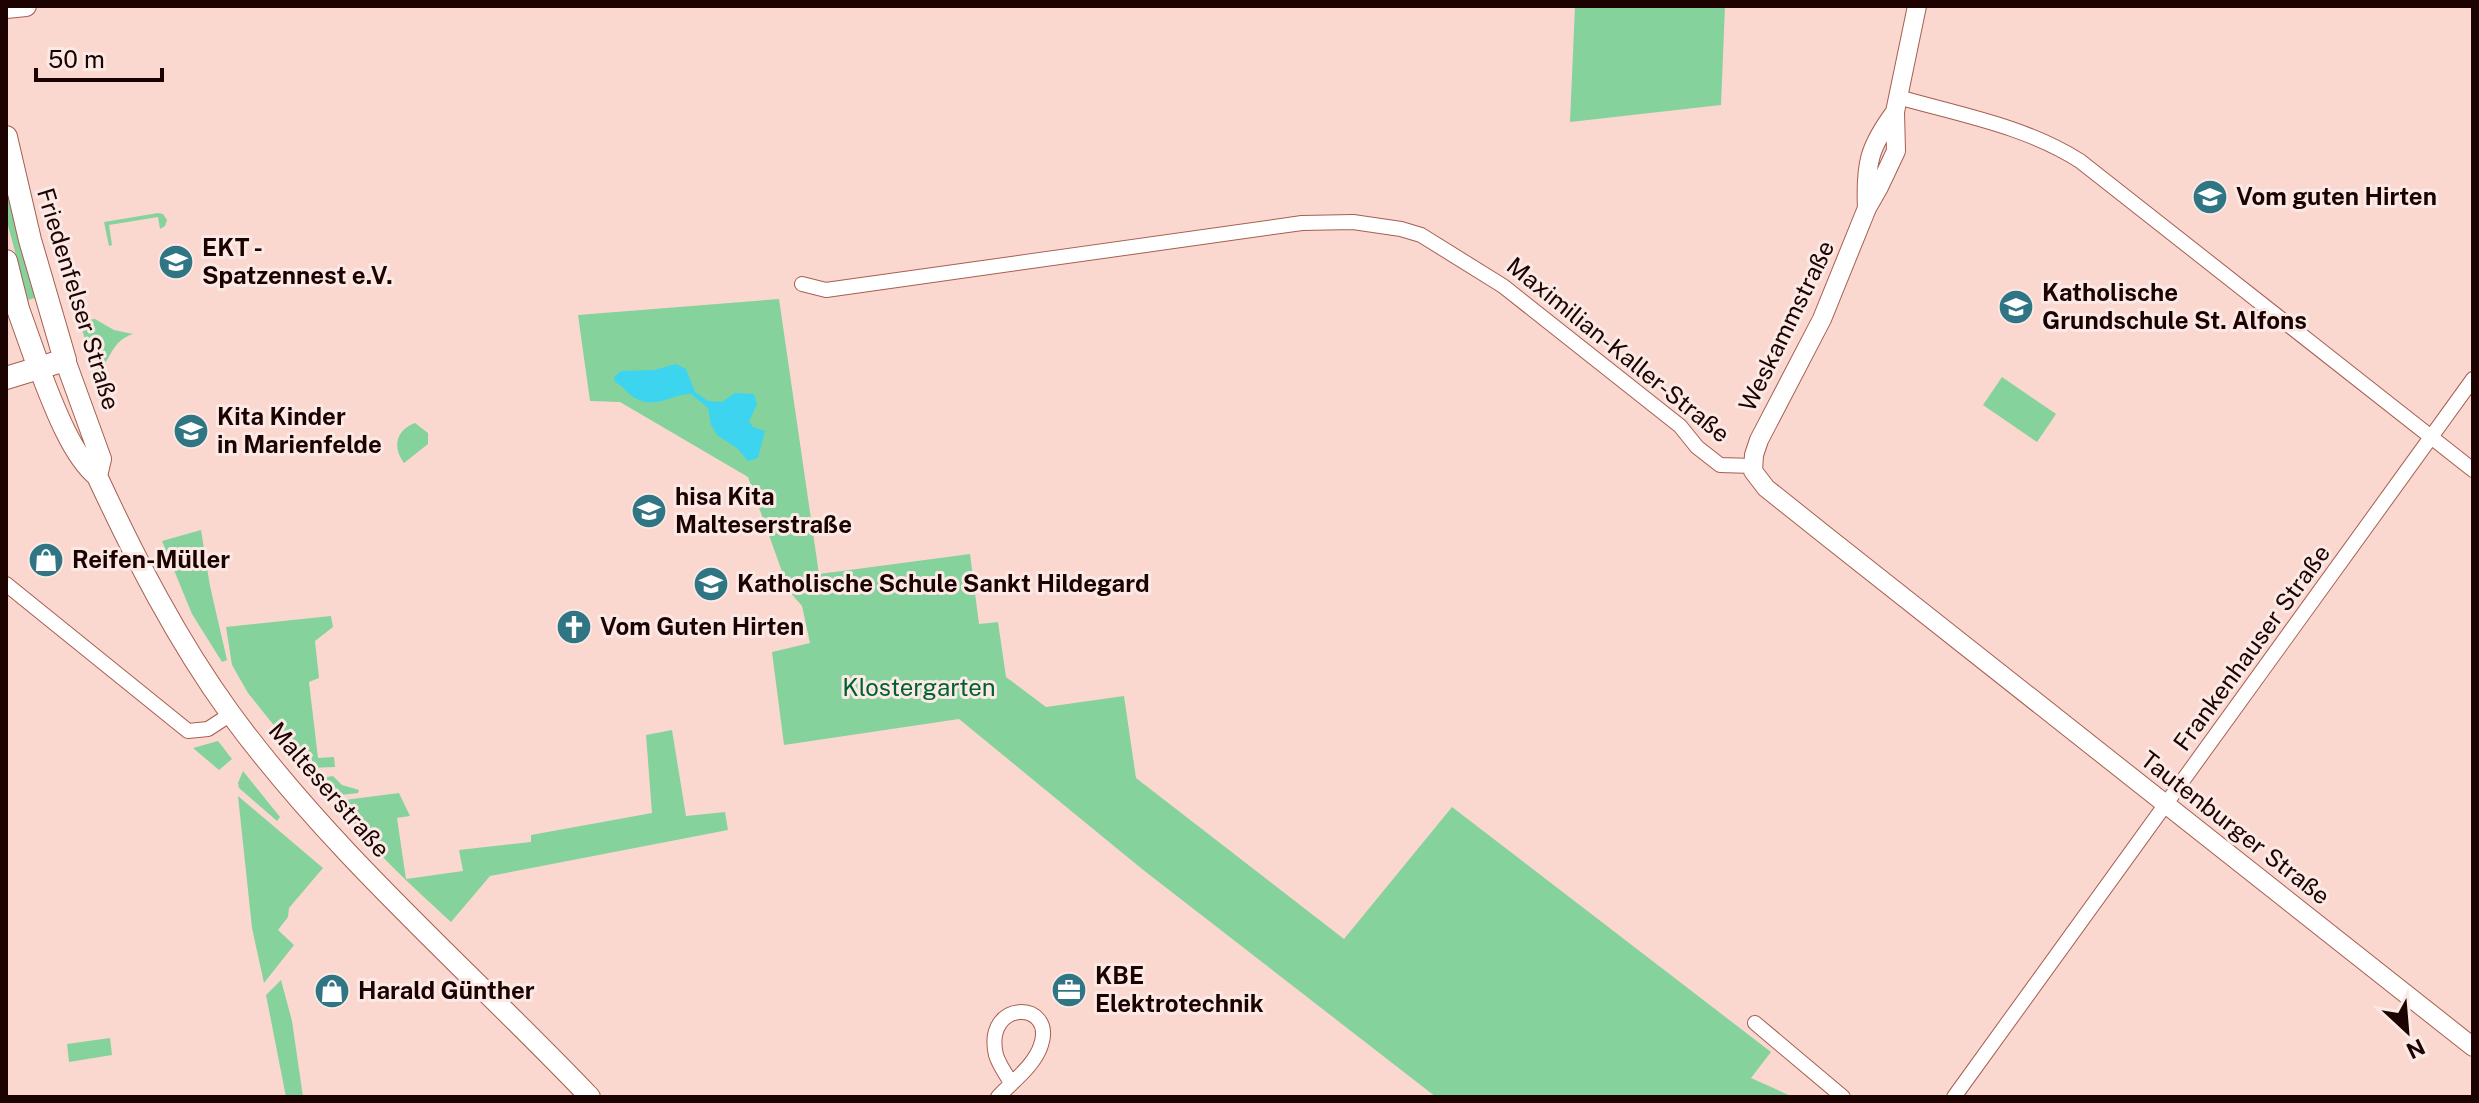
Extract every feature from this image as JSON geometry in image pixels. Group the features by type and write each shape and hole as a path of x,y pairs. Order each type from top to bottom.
{"main road":[{"path":"6,8 26,6"},
{"name":"Friedenfelser Straße","path":"6,137 31,244 55,327 101,459 97,476"},
{"name":"Friedenfelser Straße","path":"6,261 17,340 39,368 85,467 97,476 172,624 231,714"},
{"path":"17,340 55,327"},
{"path":"6,378 65,360"},
{"name":"Malteserstraße","path":"231,714 316,818 383,892 590,1097"}],"street":[{"name":"Weskammstraße","path":"1753,466 1759,440 1818,328 1867,208 1896,151 1897,104 1917,6"},
{"path":"1897,104 2018,129 2049,142 2080,161 2473,470"},
{"name":"Maximilian-Kaller-Straße","path":"802,284 826,290 1302,223 1353,222 1390,227 1421,235 1503,286 1680,426 1697,447 1720,465 1753,466"},
{"name":"Frankenhauser Straße","path":"1954,1097 2473,379"},
{"name":"Tautenburger Straße","path":"1753,466 1757,478 1766,488 2473,1047"},
{"path":"6,584 188,731 208,729 231,714"},
{"path":"998,1097 1032,1062 1041,1047 1044,1034 1039,1021 1030,1012 1016,1011 998,1025 996,1057 1011,1083"},
{"path":"1755,1023 1843,1097"}],"green space":[{"path":"1575,6 1725,6 1721,105 1570,122"},
{"path":"6,185 35,298 28,300 6,218"},
{"path":"158,213 167,220 160,229 158,217 109,225 112,245 109,246 104,222"},
{"name":"Klostergarten","path":"779,299 819,574 970,554 979,624 998,622 1006,677 1046,707 1124,696 1136,778 1344,939 1452,807 1771,1052 1751,1078 1793,1097 1436,1097 1142,869 959,719 784,745 772,652 810,643 802,606 789,591 748,477 620,402 590,401 578,315"},
{"path":"95,319 114,330 133,334 115,346 96,372 79,321"},
{"path":"2002,377 2056,414 2037,442 1983,405"},
{"path":"415,423 428,433 428,444 404,463 398,451 398,440 404,430"},
{"path":"201,530 227,660 222,662 192,614 162,541"},
{"path":"331,616 333,627 315,641 319,678 309,682 318,758 334,757 335,767 308,768 248,693 232,665 226,627"},
{"path":"672,730 686,816 725,812 728,830 490,876 451,922 405,879 376,850 337,801 399,793 410,816 397,818 406,879 463,871 459,850 531,842 531,835 652,813 646,735"},
{"path":"218,741 232,759 219,770 193,748"},
{"path":"243,771 280,817 277,821 239,788"},
{"path":"333,776 342,785 359,790 358,793 333,796 321,778"},
{"path":"238,796 323,868 289,908 288,917 278,930 294,945 264,983 252,928"},
{"path":"281,980 292,1021 303,1097 286,1097 266,995"},
{"path":"110,1038 112,1055 69,1062 67,1044"}],"water":[{"path":"676,364 686,369 695,392 708,401 722,402 735,393 754,394 757,404 749,422 765,431 758,458 748,461 738,449 717,435 711,425 708,408 691,394 657,402 643,401 615,382 614,377 621,371 654,370"}],"place":[{"name":"Vom guten Hirten","path":"2210,197"},
{"name":"EKT - Spatzennest e.V.","path":"176,262"},
{"name":"Katholische Grundschule St. Alfons","path":"2016,307"},
{"name":"Kita Kinder in Marienfelde","path":"191,431"},
{"name":"hisa Kita Malteserstraße","path":"649,511"},
{"name":"Reifen-Müller","path":"46,560"},
{"name":"Katholische Schule Sankt Hildegard","path":"711,584"},
{"name":"Vom Guten Hirten","path":"574,627"},
{"name":"KBE Elektrotechnik","path":"1069,990"},
{"name":"Harald Günther","path":"332,991"}]}
